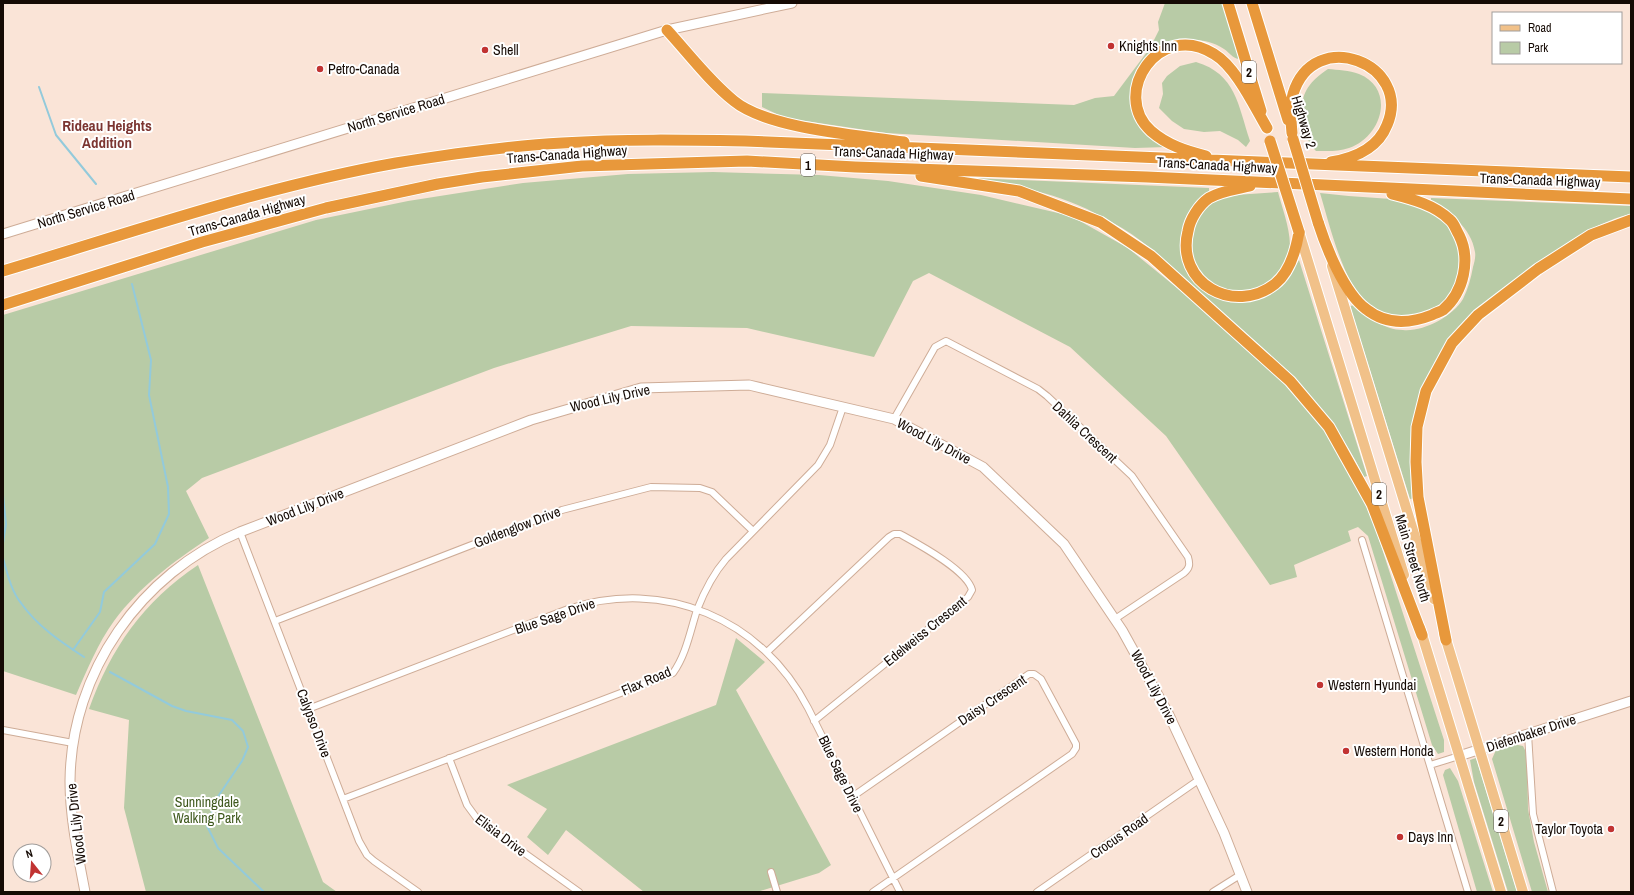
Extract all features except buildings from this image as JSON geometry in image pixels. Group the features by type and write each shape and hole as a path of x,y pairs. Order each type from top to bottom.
{"highway":[{"name":"2","path":"1228,3 1299,232"},
{"name":"Highway 2","path":"1252,3 1327,251 1355,299 1366,310 1389,321 1416,322 1442,310 1460,288 1466,260 1464,246 1451,220 1440,212 1416,200 1368,188"},
{"path":"667,30 734,102 758,116 782,123 823,130 966,151"},
{"path":"1232,161 1178,148 1151,130 1138,110 1137,99 1141,74 1147,63 1158,53 1168,47 1178,45 1192,45 1201,47 1216,54 1236,77 1267,128"},
{"path":"1293,136 1290,110 1293,95 1299,79 1308,68 1317,62 1334,57 1354,59 1367,64 1384,81 1389,91 1392,108 1384,133 1377,142 1359,154 1340,160 1309,165"},
{"name":"Trans-Canada Highway","path":"3,271 280,188 389,165 472,152 562,143 634,140 745,141 1631,177"},
{"name":"Trans-Canada Highway","path":"3,306 202,242 326,208 390,193 482,177 582,166 746,161 855,167 1631,199"},
{"path":"855,167 1020,191 1100,222 1151,256 1290,381 1329,427 1372,504 1422,635"},
{"path":"1262,183 1228,191 1209,198 1200,207 1190,222 1185,240 1186,257 1193,272 1203,284 1218,294 1239,298 1256,296 1276,283 1285,272 1295,253 1299,232"},
{"path":"1446,640 1418,497 1416,462 1417,427 1426,391 1452,343 1478,315 1538,268 1591,235 1631,220"}],"main road":[{"name":"Main Street North","path":"1299,232 1501,892"},
{"name":"Main Street North","path":"1327,251 1523,892"}],"street":[{"name":"North Service Road","path":"3,234 667,30 792,3"},
{"name":"Dahlia Crescent","path":"894,420 935,347 946,341 1038,389 1047,396 1132,476 1188,557 1190,566 1184,573 1115,619"},
{"name":"Wood Lily Drive","path":"85,892 71,805 70,779 73,743 82,707 96,669 117,632 131,613 176,569 217,543 240,532 531,420 634,390 741,384 894,420 988,471 1060,540 1115,619 1169,715 1224,833 1247,892"},
{"name":"Flax Road","path":"343,799 672,673 681,662 698,609 707,587 719,567 811,473 825,456 835,434 843,407"},
{"name":"Goldenglow Drive","path":"275,620 562,510 651,487 700,488 712,492 753,531"},
{"name":"Calypso Drive","path":"240,532 359,841 368,855 418,892"},
{"name":"Edelweiss Crescent","path":"767,652 889,537 894,534 900,534 935,553 968,583 972,590 968,597 814,721"},
{"path":"1362,540 1468,892"},
{"name":"Blue Sage Drive","path":"308,709 584,604 612,599 641,598 666,601 698,609 740,630 767,652 795,685 900,892"},
{"name":"Daisy Crescent","path":"852,796 1029,674 1034,674 1041,679 1075,740 1076,748 1072,754 893,878"},
{"name":"Diefenbaker Drive","path":"1430,765 1631,701"},
{"path":"3,730 73,743"},
{"path":"1528,734 1533,814 1553,892"},
{"name":"Elisia Drive","path":"449,758 467,805 473,816 579,892"},
{"name":"Crocus Road","path":"1037,892 1200,779"},
{"path":"771,872 777,892"},
{"path":"1213,892 1240,875"},
{"path":"873,892 893,878"}],"green space":[{"path":"1165,3 1222,3 1239,59 1213,43 1195,40 1177,41 1143,77 1140,110 1167,147 1135,148 886,133 785,118 762,107 762,93 1074,105 1095,98 1114,96 1150,48 1159,30 1158,22"},
{"path":"1196,62 1209,67 1220,74 1234,92 1250,141 1246,147 1238,140 1220,131 1204,132 1184,129 1172,121 1159,108 1163,94 1162,83 1167,76 1180,66"},
{"path":"1328,69 1344,70 1359,74 1371,81 1378,90 1381,101 1380,112 1376,124 1370,134 1360,142 1349,148 1341,150 1316,151 1309,142 1303,123 1303,98 1314,80"},
{"path":"713,172 819,175 888,181 981,195 1071,216 1128,248 1187,296 1286,385 1323,427 1340,454 1359,490 1375,527 1444,740 1444,752 1438,754 1432,745 1368,536 1358,527 1348,531 1351,541 1294,565 1297,577 1270,585 1166,436 1070,347 929,273 913,281 874,357 747,328 631,326 494,368 202,478 186,491 209,538 158,575 124,608 103,638 76,695 3,671 3,315 316,220 408,201 523,183 628,174"},
{"path":"973,178 1209,188 1209,193 1189,212 1185,220 1181,248 1185,266 1194,280 1207,292 1223,299 1240,302 1258,300 1275,291 1286,281 1299,260 1367,476 1364,477 1350,450 1334,425 1297,382 1201,293 1146,245 1118,225 1073,203 1031,190"},
{"path":"1278,192 1290,238 1289,252 1279,274 1264,287 1246,292 1227,290 1210,282 1197,269 1191,251 1193,229 1201,213 1211,203 1222,198 1238,195"},
{"path":"1320,193 1404,200 1420,205 1444,221 1456,235 1461,256 1461,269 1458,281 1445,301 1435,309 1424,314 1405,318 1389,316 1379,312 1369,305 1360,296 1352,283 1338,254"},
{"path":"1431,198 1631,206 1631,214 1619,217 1593,228 1557,250 1491,298 1459,329 1443,350 1430,372 1420,396 1414,420 1411,446 1411,472 1415,498 1410,499 1350,306 1355,305 1365,314 1389,328 1411,330 1419,329 1436,322 1452,312 1458,306 1463,299 1469,283 1475,260 1473,243 1459,222 1431,200"},
{"name":"Sunningdale Walking Park","path":"198,565 323,882 337,892 146,892 124,808 129,720 89,709 108,666 131,628 145,611 178,579"},
{"path":"736,638 765,662 736,690 831,865 819,873 757,892 644,892 566,830 548,855 527,837 547,809 507,785 716,705"},
{"path":"1513,744 1523,746 1527,754 1528,809 1534,842 1548,892 1532,892 1492,759 1496,750"},
{"path":"1476,758 1517,892 1508,892 1474,782 1470,760"},
{"path":"1450,768 1458,781 1493,892 1477,892 1443,775 1445,770"}],"waterway":[{"path":"39,87 56,135 96,184"},
{"path":"73,650 100,612 104,592 155,544 169,514 168,487 149,395 151,360 132,284"},
{"path":"3,495 6,524 3,543"},
{"path":"3,558 15,593 27,611 50,633 84,657"},
{"path":"110,672 172,706 186,711 232,720 243,731 248,747 242,761 217,798 207,826 218,848 264,892"}],"place":[{"name":"Knights Inn","path":"1111,46"},
{"name":"Shell","path":"485,50"},
{"name":"Petro-Canada","path":"320,69"},
{"name":"Western Hyundai","path":"1320,685"},
{"name":"Western Honda","path":"1346,751"},
{"name":"Taylor Toyota","path":"1611,829"},
{"name":"Days Inn","path":"1400,837"}],"district":[{"name":"Rideau Heights Addition","path":"107,134"}]}
